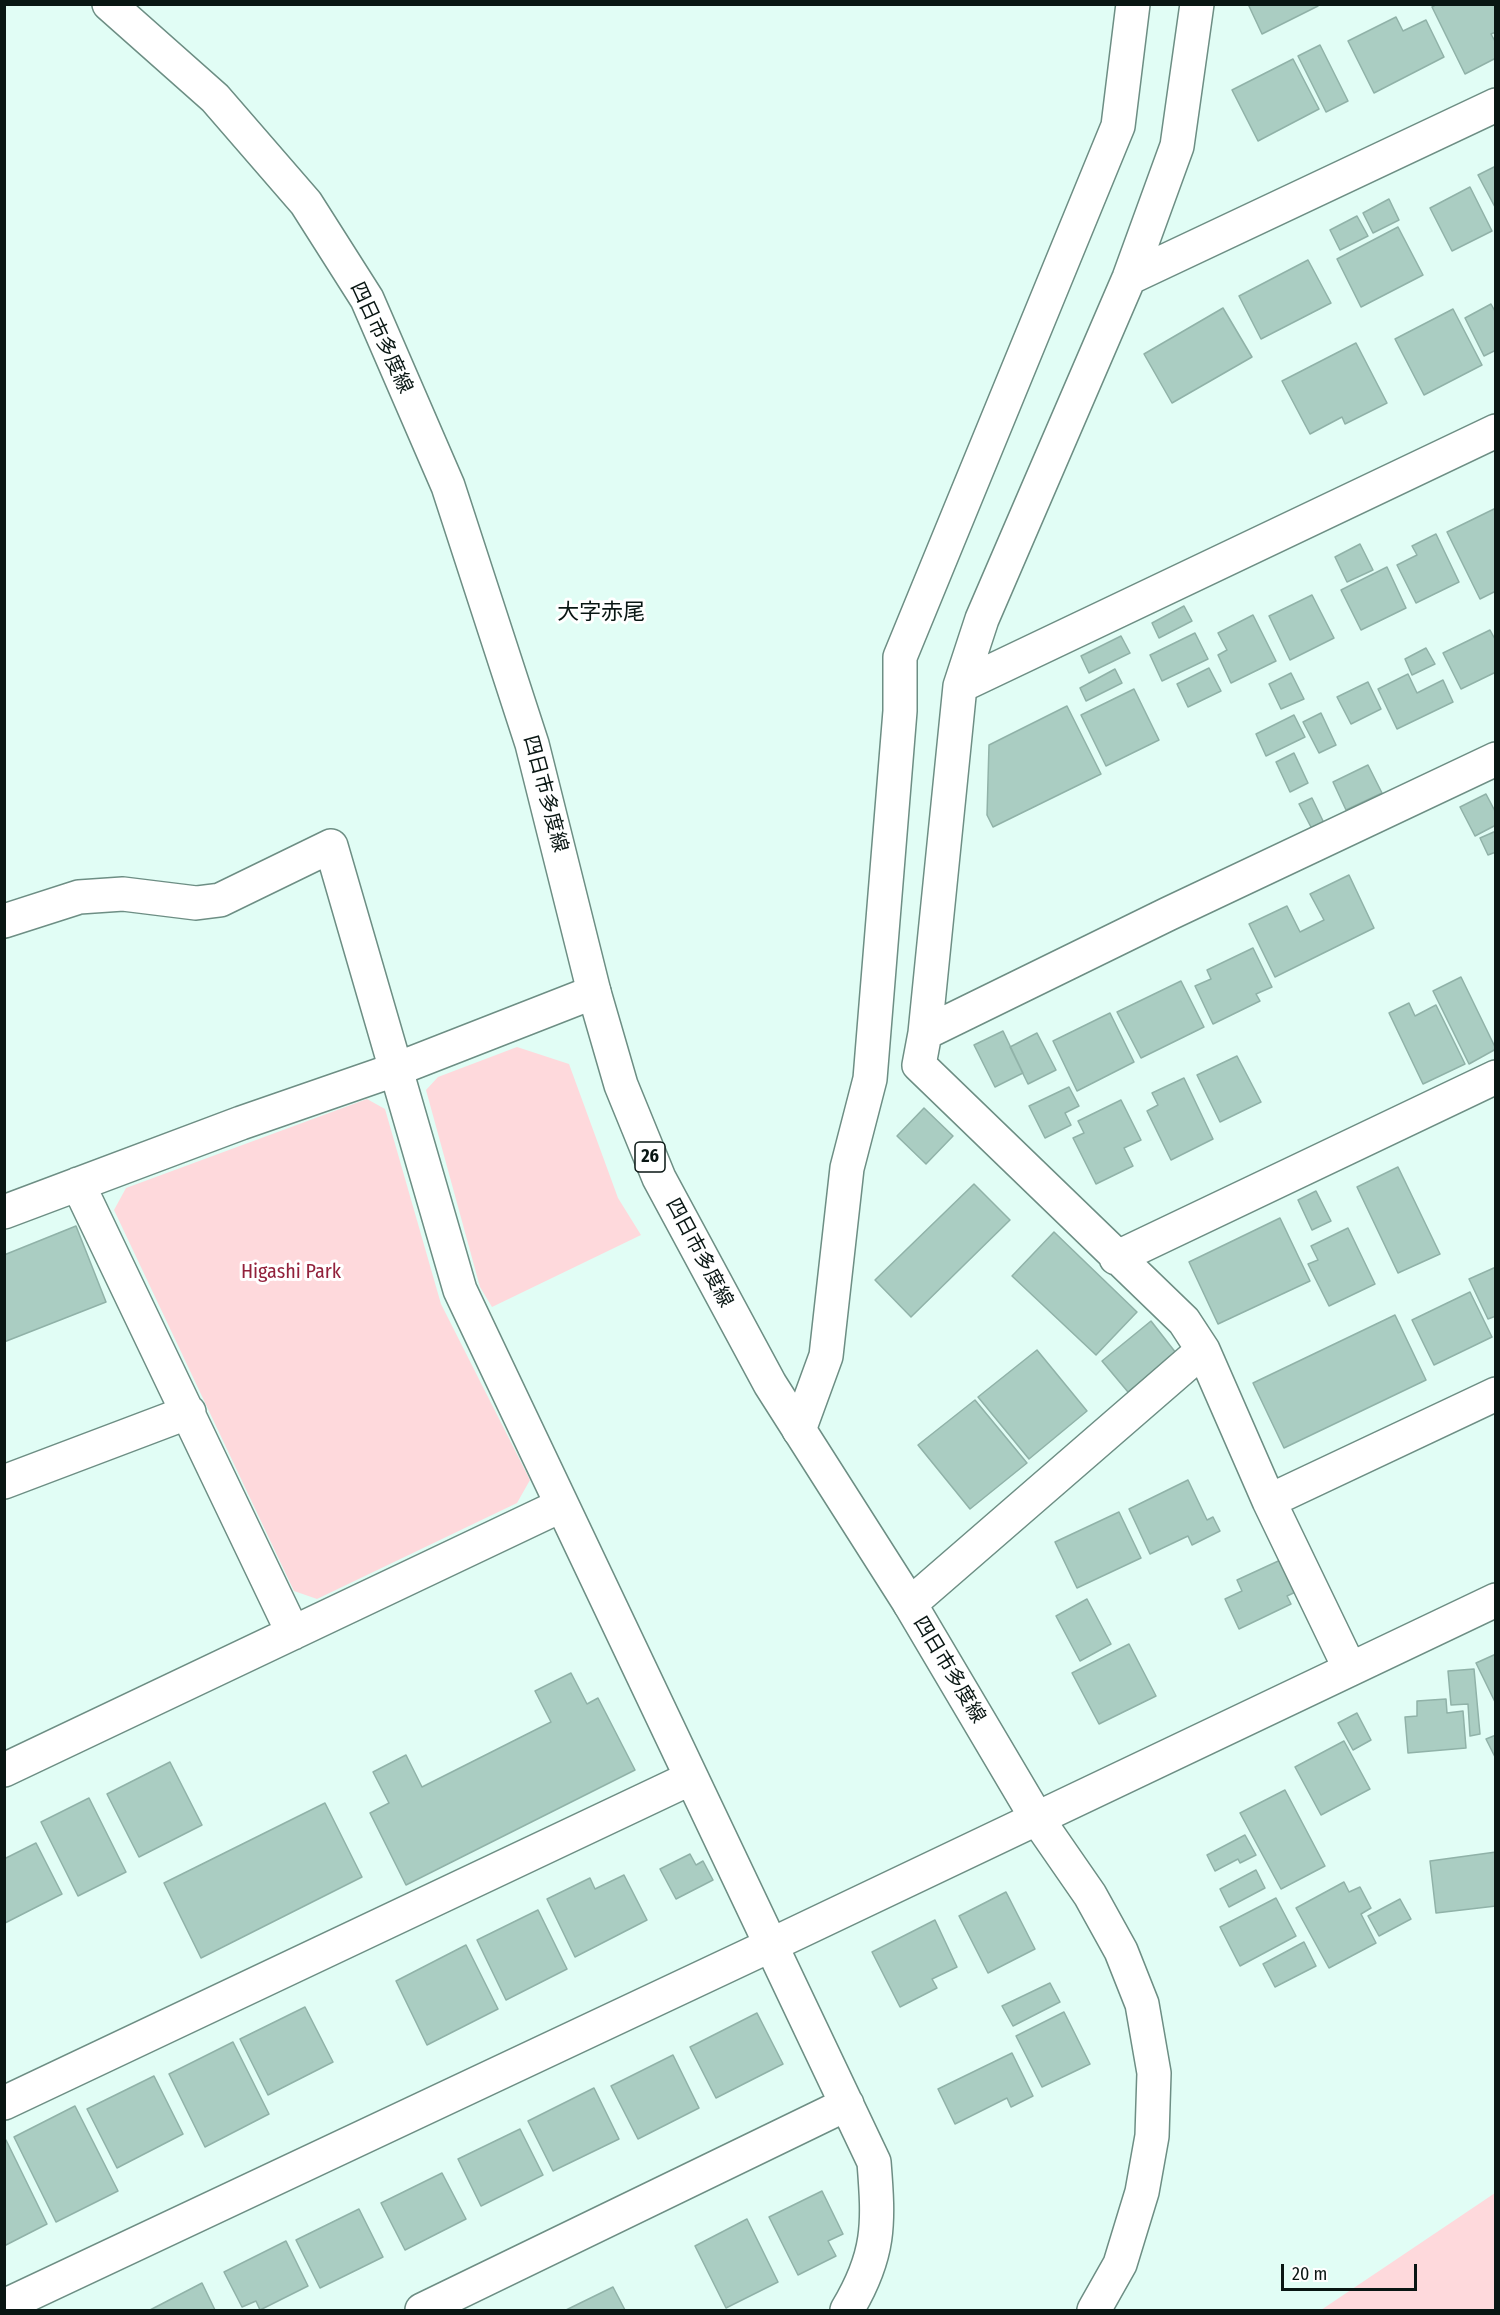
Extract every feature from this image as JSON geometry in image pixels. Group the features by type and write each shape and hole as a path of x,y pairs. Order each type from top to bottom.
{"street":[{"name":"四日市多度線","path":"109,4 214,98 306,203 368,299 448,486 532,744 594,992 621,1085 659,1178 770,1384 910,1604 1036,1817 1090,1895 1121,1951 1142,2004 1154,2073 1152,2136 1142,2192 1120,2264 1094,2310"},
{"path":"799,1430 826,1356 847,1168 870,1079 900,711 900,657 1118,126 1133,4"},
{"path":"1197,4 1177,146 1129,278 982,619 960,686 925,1034 919,1065 1116,1258 1184,1321 1203,1350 1269,1501 1350,1670"},
{"path":"1129,278 1496,105"},
{"path":"960,686 1496,431"},
{"path":"925,1034 1168,914 1496,759"},
{"path":"4,921 79,897 123,894 196,903 220,900 331,846 460,1290 874,2162 877,2240 867,2277 847,2310"},
{"path":"4,1212 397,1069 594,992"},
{"path":"1116,1258 1496,1077"},
{"path":"78,1184 293,1633"},
{"path":"910,1604 1203,1350"},
{"path":"1269,1501 1496,1394"},
{"path":"4,1482 189,1412"},
{"path":"4,1770 562,1505"},
{"path":"4,2306 1496,1600"},
{"path":"4,2103 691,1779"},
{"path":"422,2310 847,2104"}],"green space":[{"path":"517,1047 569,1064 618,1198 641,1235 492,1307 480,1287 426,1090 438,1077"},
{"name":"Higashi Park","path":"367,1099 385,1109 441,1304 530,1480 517,1503 317,1599 294,1591 114,1210 126,1188"},
{"path":"1495,2193 1495,2310 1321,2310"}],"building":[{"path":"1248,4 1318,4 1318,6 1262,34"},
{"path":"1437,4 1496,4 1496,32 1491,34 1496,43 1496,58 1465,74 1432,7"},
{"path":"1396,17 1403,31 1426,20 1444,57 1374,93 1348,41"},
{"path":"1320,45 1348,101 1326,112 1298,56"},
{"path":"1293,59 1319,109 1258,141 1232,90"},
{"path":"1496,166 1496,209 1478,175"},
{"path":"1470,187 1492,231 1452,251 1430,208"},
{"path":"1389,199 1399,220 1373,233 1363,213"},
{"path":"1357,216 1368,236 1340,250 1330,230"},
{"path":"1398,227 1423,275 1361,307 1337,259"},
{"path":"1308,260 1331,303 1261,339 1239,296"},
{"path":"1491,304 1496,313 1496,350 1484,356 1465,318"},
{"path":"1223,308 1252,357 1172,403 1144,354"},
{"path":"1453,309 1482,365 1424,395 1395,339"},
{"path":"1356,343 1387,403 1345,424 1342,417 1310,434 1282,381"},
{"path":"1496,508 1496,591 1480,599 1447,532"},
{"path":"1436,534 1459,582 1416,603 1397,565 1417,555 1412,546"},
{"path":"1360,544 1373,570 1347,582 1335,557"},
{"path":"1387,567 1406,608 1361,630 1341,590"},
{"path":"1312,595 1334,638 1290,660 1269,616"},
{"path":"1184,606 1192,621 1159,638 1152,623"},
{"path":"1253,615 1276,661 1231,683 1218,655 1227,650 1218,633"},
{"path":"1490,630 1496,641 1496,672 1461,689 1443,653"},
{"path":"1195,633 1208,659 1162,681 1150,655"},
{"path":"1121,636 1130,653 1089,673 1081,656"},
{"path":"1426,648 1435,664 1412,675 1405,659"},
{"path":"1209,668 1221,691 1188,707 1177,684"},
{"path":"1115,669 1122,683 1086,701 1080,688"},
{"path":"1291,673 1304,699 1281,709 1269,684"},
{"path":"1408,674 1417,693 1443,680 1453,702 1397,729 1378,689"},
{"path":"1368,682 1381,709 1351,724 1337,697"},
{"path":"1134,689 1159,740 1106,766 1081,715"},
{"path":"1067,706 1101,774 993,827 987,815 989,745"},
{"path":"1321,713 1336,745 1319,753 1303,722"},
{"path":"1294,715 1305,737 1266,756 1256,734"},
{"path":"1294,753 1308,783 1290,792 1276,762"},
{"path":"1368,765 1382,793 1346,810 1333,782"},
{"path":"1486,794 1496,813 1496,825 1475,836 1460,807"},
{"path":"1312,798 1324,823 1312,829 1299,804"},
{"path":"1496,831 1496,852 1488,855 1480,838"},
{"path":"1349,875 1374,928 1275,977 1249,924 1287,906 1300,932 1324,920 1310,894"},
{"path":"1253,948 1272,987 1256,994 1260,1001 1213,1024 1195,986 1211,979 1207,970"},
{"path":"1461,977 1496,1049 1469,1064 1433,991"},
{"path":"1181,981 1204,1027 1141,1058 1117,1012"},
{"path":"1409,1003 1415,1016 1436,1005 1465,1064 1423,1084 1389,1013"},
{"path":"1110,1013 1134,1062 1077,1091 1053,1041"},
{"path":"1003,1031 1023,1073 995,1087 974,1045"},
{"path":"1037,1033 1056,1070 1028,1084 1010,1047"},
{"path":"1237,1056 1261,1102 1220,1122 1197,1075"},
{"path":"1184,1078 1213,1139 1171,1160 1147,1111 1158,1105 1152,1093"},
{"path":"1069,1087 1079,1106 1065,1113 1071,1125 1045,1138 1029,1106"},
{"path":"1121,1100 1141,1140 1124,1148 1133,1166 1096,1184 1073,1138 1084,1133 1078,1121"},
{"path":"924,1108 953,1136 926,1164 897,1136"},
{"path":"1398,1167 1440,1254 1398,1273 1357,1187"},
{"path":"974,1184 1010,1220 911,1317 875,1280"},
{"path":"1316,1191 1331,1221 1312,1230 1298,1200"},
{"path":"1280,1218 1310,1281 1218,1324 1189,1262"},
{"path":"76,1226 106,1302 4,1342 4,1255"},
{"path":"1348,1228 1375,1284 1329,1306 1308,1264 1318,1260 1311,1246"},
{"path":"1054,1232 1137,1312 1096,1355 1012,1276"},
{"path":"1496,1267 1496,1316 1488,1319 1469,1279"},
{"path":"1470,1292 1492,1337 1434,1365 1412,1320"},
{"path":"1395,1315 1426,1380 1284,1448 1253,1383"},
{"path":"1151,1321 1176,1353 1128,1392 1102,1361"},
{"path":"1037,1350 1087,1411 1029,1459 978,1397"},
{"path":"975,1400 1027,1463 970,1509 918,1445"},
{"path":"1188,1480 1207,1520 1213,1517 1220,1531 1192,1545 1188,1536 1150,1554 1129,1509"},
{"path":"1119,1512 1141,1558 1077,1588 1055,1542"},
{"path":"1287,1557 1302,1589 1287,1596 1291,1604 1239,1629 1225,1599 1242,1591 1237,1580"},
{"path":"1087,1599 1111,1644 1080,1661 1056,1616"},
{"path":"1129,1644 1156,1696 1099,1724 1072,1673"},
{"path":"1496,1654 1496,1704 1476,1663"},
{"path":"1474,1669 1480,1734 1470,1736 1468,1704 1451,1705 1448,1671"},
{"path":"571,1673 587,1704 598,1698 635,1770 406,1885 370,1813 389,1803 373,1772 406,1755 422,1787 551,1722 535,1691"},
{"path":"1446,1699 1447,1713 1463,1711 1466,1748 1408,1753 1405,1717 1417,1716 1417,1701"},
{"path":"1357,1713 1371,1740 1353,1750 1338,1723"},
{"path":"1496,1735 1496,1759 1486,1739"},
{"path":"1344,1741 1370,1789 1321,1815 1295,1767"},
{"path":"170,1762 202,1825 139,1857 107,1794"},
{"path":"1285,1790 1325,1866 1281,1889 1240,1813"},
{"path":"89,1798 126,1872 78,1896 41,1822"},
{"path":"325,1803 362,1877 201,1958 164,1883"},
{"path":"1245,1835 1256,1855 1240,1863 1238,1859 1215,1871 1207,1855"},
{"path":"36,1843 62,1894 5,1923 4,1859"},
{"path":"1496,1852 1496,1906 1436,1913 1430,1861"},
{"path":"690,1854 696,1865 703,1861 713,1880 676,1899 660,1869"},
{"path":"1256,1870 1265,1888 1229,1907 1220,1889"},
{"path":"624,1875 647,1920 575,1957 547,1899 590,1878 595,1889"},
{"path":"1344,1882 1349,1892 1360,1887 1371,1908 1361,1914 1376,1943 1329,1968 1296,1908"},
{"path":"1006,1892 1035,1949 988,1973 959,1916"},
{"path":"1276,1898 1296,1936 1240,1966 1220,1927"},
{"path":"1400,1899 1411,1919 1379,1936 1368,1916"},
{"path":"538,1910 567,1969 506,2000 477,1940"},
{"path":"935,1920 957,1967 932,1979 937,1988 900,2007 872,1952"},
{"path":"1304,1942 1316,1966 1275,1987 1263,1964"},
{"path":"466,1945 498,2009 427,2045 396,1981"},
{"path":"1050,1983 1060,2002 1013,2026 1002,2006"},
{"path":"305,2007 333,2062 268,2095 240,2039"},
{"path":"1064,2012 1090,2064 1042,2087 1016,2036"},
{"path":"757,2013 783,2064 716,2098 690,2047"},
{"path":"233,2042 269,2114 205,2147 169,2074"},
{"path":"1012,2053 1033,2096 1011,2107 1007,2098 955,2124 938,2089"},
{"path":"673,2055 699,2108 638,2139 611,2086"},
{"path":"154,2076 183,2134 117,2168 87,2109"},
{"path":"594,2088 619,2139 553,2171 528,2121"},
{"path":"75,2106 118,2191 56,2222 14,2137"},
{"path":"520,2129 543,2175 481,2206 458,2159"},
{"path":"6,2140 47,2224 4,2246 4,2141"},
{"path":"442,2173 466,2219 405,2250 381,2203"},
{"path":"822,2191 843,2234 828,2241 836,2256 798,2275 769,2217"},
{"path":"359,2209 383,2257 320,2288 296,2240"},
{"path":"747,2219 778,2282 726,2308 695,2246"},
{"path":"286,2241 308,2286 260,2310 256,2301 242,2307 224,2272"},
{"path":"202,2283 215,2310 150,2310"},
{"path":"613,2287 625,2310 566,2310"}],"district":[{"name":"大字赤尾","path":"601,613"}]}
